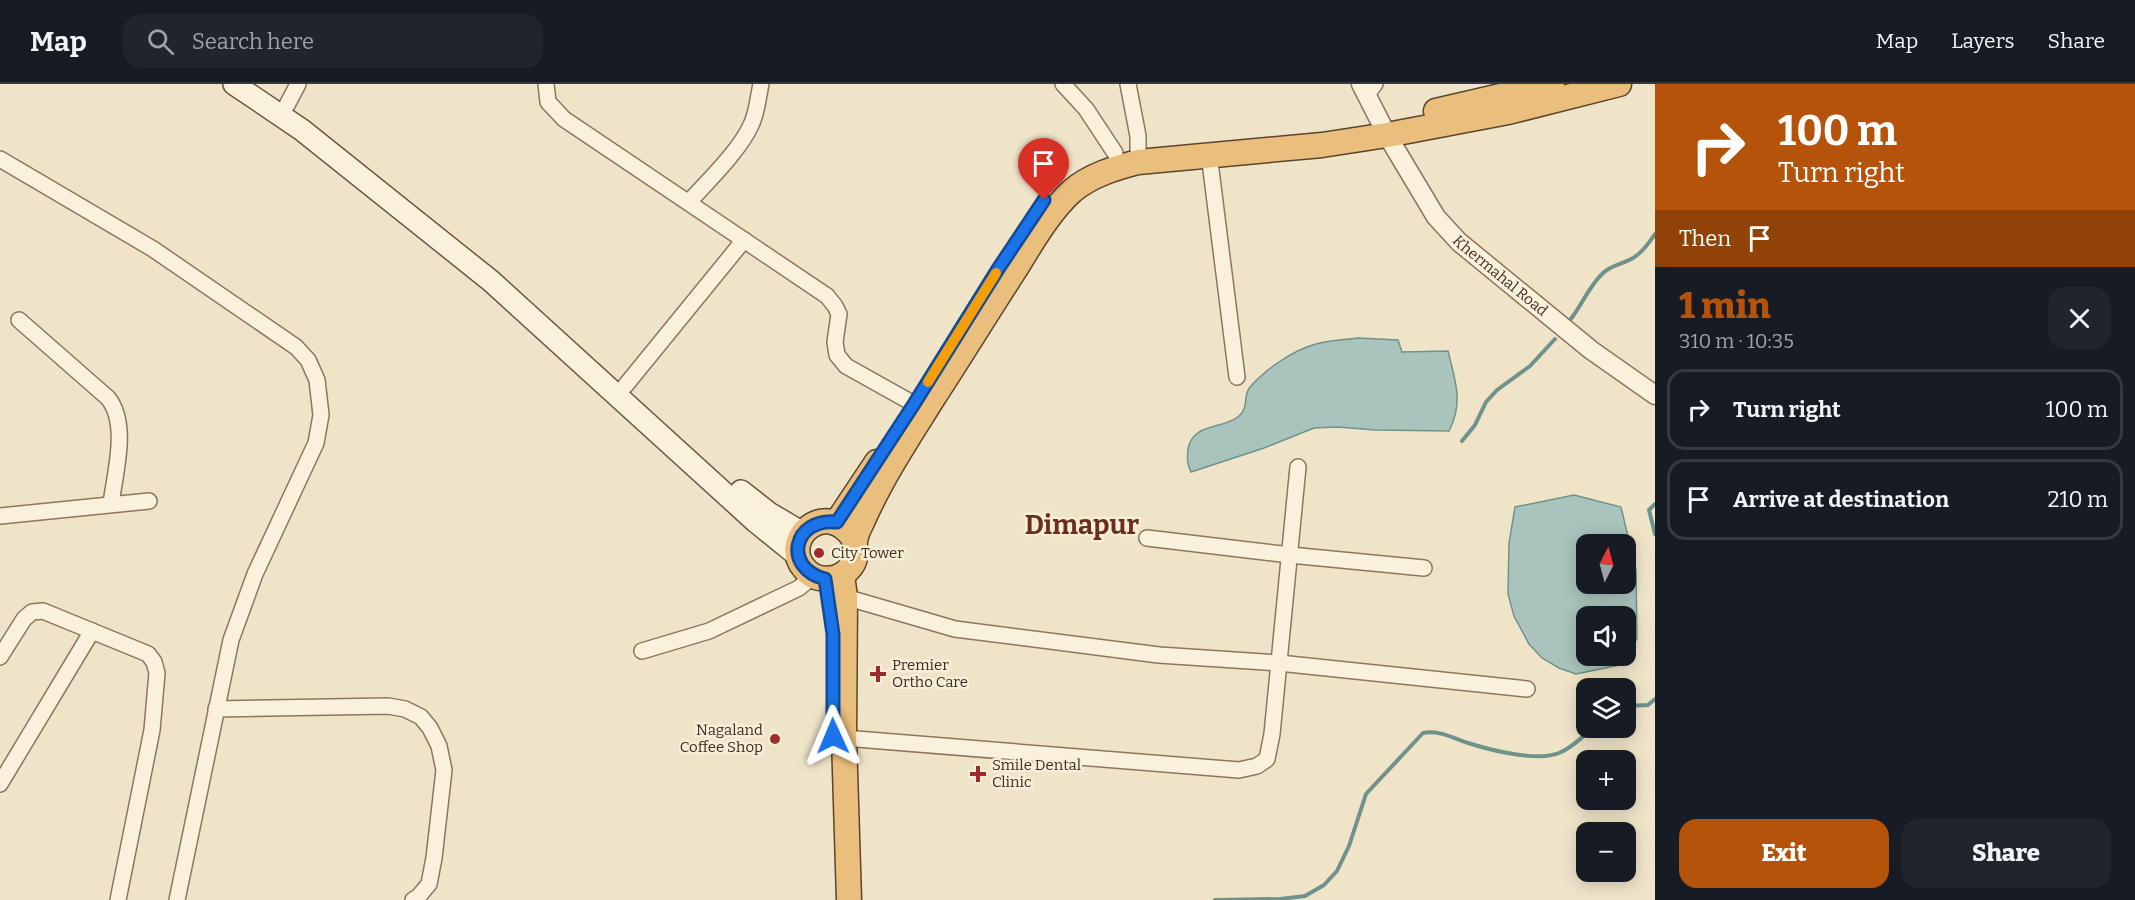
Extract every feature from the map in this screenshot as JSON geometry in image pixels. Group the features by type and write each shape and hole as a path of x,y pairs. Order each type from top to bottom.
{"highway":[{"path":"854,539 894,460 1037,234 1072,191 1089,179 1109,170 1138,162 1322,145 1552,84"},
{"path":"837,522 1044,200 1070,174 1091,162 1127,151 1384,129 1508,112 1619,84"},
{"path":"825,521 837,522 848,529 857,549 850,569 831,582 803,568 798,556 799,540 803,532 825,521"},
{"path":"831,582 843,738 849,900"},
{"path":"831,582 836,900"}],"main road":[{"path":"234,84 302,130 491,281 756,522 798,556"},
{"path":"256,84 341,144 459,237 753,502 784,523 803,532"}],"street":[{"path":"287,105 298,84"},
{"path":"546,84 549,102 564,118 827,296 839,315 834,342 837,355 846,366 914,404"},
{"path":"690,202 742,141 752,125 760,84"},
{"path":"1063,84 1127,151 1138,136 1128,84"},
{"name":"Khermahal Road","path":"1368,87 1384,129 1436,217 1459,242 1591,350 1655,395"},
{"path":"1209,154 1237,377"},
{"path":"0,159 153,249 296,347 308,360 317,380 321,415 316,443 255,574 231,640 177,900"},
{"path":"625,386 744,240"},
{"path":"19,320 108,398 115,407 120,430 111,504"},
{"path":"843,738 1239,770 1257,766 1267,759 1272,734 1298,467"},
{"path":"0,516 149,501"},
{"path":"1147,538 1424,568"},
{"path":"642,651 709,632 799,588 831,582 955,629 1159,655 1279,663 1527,690"},
{"path":"0,657 24,619 32,612 43,611 148,654 154,662 157,673 152,730 118,900"},
{"path":"0,784 92,631"},
{"path":"216,709 388,706 405,709 421,717 430,728 439,746 444,770 429,884 413,900"}],"water":[{"path":"1358,338 1398,340 1402,352 1448,351 1457,391 1454,420 1449,431 1314,428 1264,448 1191,472 1187,458 1191,440 1202,430 1239,416 1244,409 1246,394 1250,387 1272,367 1289,355 1307,347"},
{"path":"1574,495 1621,507 1627,534 1576,534 1576,594 1636,594 1636,570 1637,638 1636,640 1636,606 1576,606 1576,666 1615,666 1576,674 1559,668 1542,658 1529,644 1514,616 1508,594 1509,543 1515,507"}],"waterway":[{"path":"1570,320 1603,273 1636,256 1655,234"},
{"path":"1462,441 1475,425 1486,402 1497,390 1530,366 1555,339"},
{"path":"1655,504 1649,510 1655,534"},
{"path":"1636,706 1648,705 1655,699"},
{"path":"1215,900 1280,899 1305,896 1324,885 1337,871 1349,846 1366,794 1423,733 1440,734 1477,746 1526,756 1559,753 1581,738"}],"slow traffic":[{"path":"928,382 996,273"}],"place":[{"name":"City Tower","path":"819,553"},
{"name":"Premier Ortho Care","path":"878,674"},
{"name":"Nagaland Coffee Shop","path":"775,739"},
{"name":"Smile Dental Clinic","path":"978,774"}],"district":[{"name":"Dimapur","path":"1082,525"}],"route":[{"path":"833,736 833,634 825,579 813,576 803,568 798,556 799,540 803,532 813,525 825,521 837,522 1044,200"}]}
